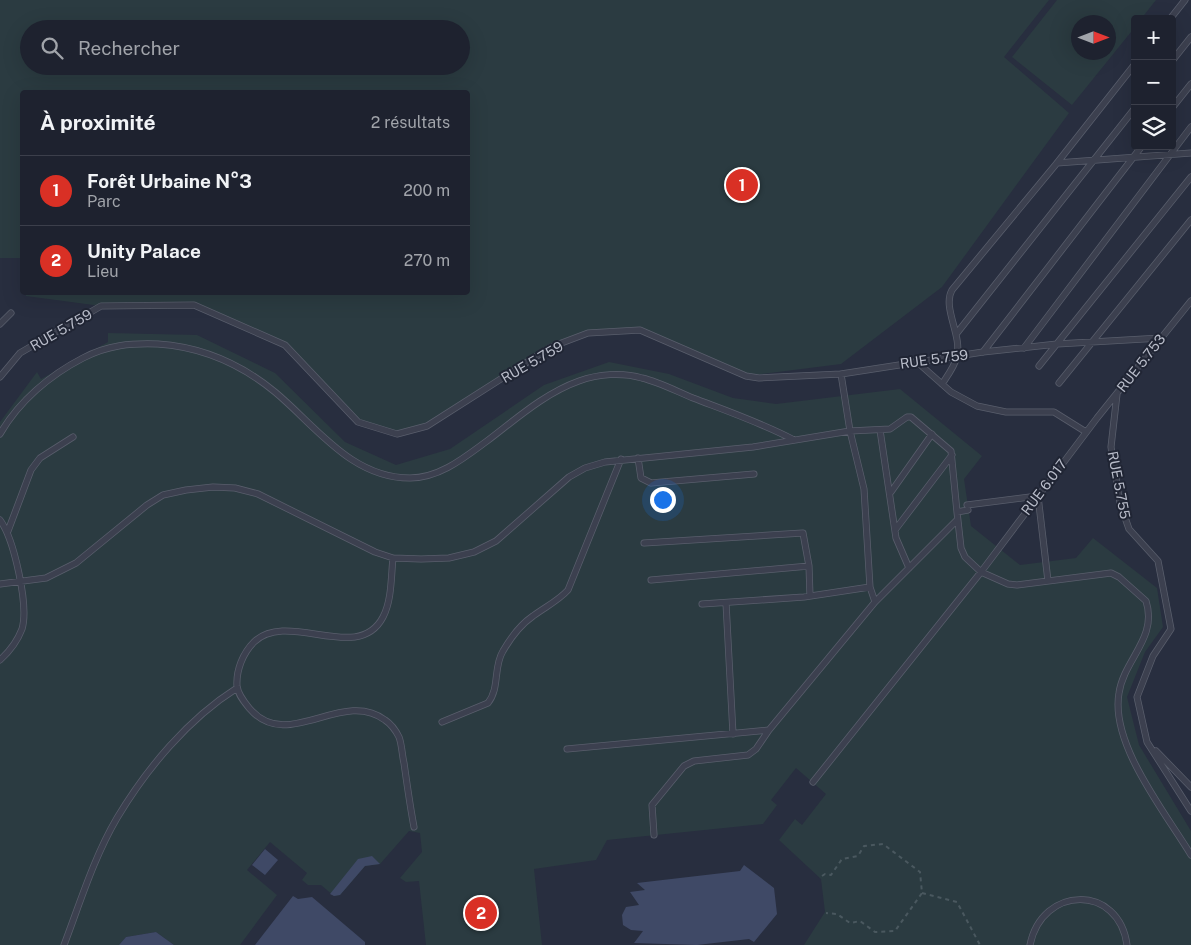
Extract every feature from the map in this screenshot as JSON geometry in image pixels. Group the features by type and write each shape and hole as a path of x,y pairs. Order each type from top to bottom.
{"lane":[{"path":"1173,15 1185,0"},
{"path":"1173,60 1191,37"},
{"path":"942,384 958,355 957,334 948,302 952,290 1131,69"},
{"path":"1174,105 1191,84"},
{"path":"957,334 1131,113"},
{"path":"1024,348 1191,127"},
{"path":"983,352 1139,150"},
{"path":"1057,162 1191,153"},
{"path":"1039,366 1191,177"},
{"path":"1059,383 1191,220"},
{"name":"RUE 5.753","path":"1090,426 1191,301"},
{"name":"RUE 5.759","path":"0,377 20,353 101,306 194,305 285,345 358,422 398,434 427,426 551,347 588,333 640,330 746,376 759,378 841,374 958,355 1057,344 1161,338"},
{"path":"0,324 11,314"},
{"path":"0,434 17,409 37,389 66,367 94,353 114,346 142,343 173,345 202,351 235,364 275,392 338,450 362,466 387,475 411,478 429,475 455,464 549,395 578,381 599,375 642,377 772,428 794,440"},
{"path":"916,361 962,399 977,406 1006,412 1054,412 1086,432"},
{"path":"841,374 850,431 864,489 870,587 875,602"},
{"name":"RUE 5.755","path":"1117,394 1111,448 1120,503 1129,529 1158,561 1171,629 1153,656 1137,697 1147,742 1191,811"},
{"path":"0,584 21,583 46,578 76,563 147,505 163,495 186,490 213,487 235,488 258,494 375,552 393,558 449,558 474,552 496,541 569,477 585,468 622,459 753,447 850,431 880,430 895,426 909,417 949,448 952,455 956,512 961,548 965,557 981,572 1014,585 1111,573 1119,577 1146,600 1148,629 1120,685 1118,701 1120,727 1127,751 1191,855"},
{"name":"RUE 6.017","path":"813,782 981,572 1090,426"},
{"path":"880,430 891,492 895,530 899,549 909,568"},
{"path":"891,492 932,434"},
{"path":"8,532 35,464 51,449 73,437"},
{"path":"895,530 952,455"},
{"path":"638,458 641,478 651,483 754,474"},
{"path":"442,722 488,703 494,690 501,653 515,632 525,622 562,597 568,590 622,459"},
{"path":"956,512 967,507 1038,496 1048,581"},
{"path":"0,520 8,532 21,583 22,627 12,650 0,660"},
{"path":"654,835 652,805 684,766 694,761 748,755 756,749 769,730 875,602 958,520"},
{"path":"644,543 800,532 805,536 810,596"},
{"path":"393,558 386,608 376,625 366,633 350,638 285,630 272,631 261,636 248,648 239,666 237,688 243,700 252,711 277,725 294,725 345,710 372,713 384,719 400,738 414,827"},
{"path":"651,580 809,566"},
{"path":"702,604 810,596 870,587"},
{"path":"726,603 734,734"},
{"path":"64,945 96,864 117,819 155,765 197,716 237,688"},
{"path":"567,749 769,730"},
{"path":"1147,742 1191,787"},
{"path":"1030,945 1037,922 1046,912 1068,900 1080,899 1104,906 1114,914 1121,924 1127,945"}],"path":[{"path":"822,876 825,874 831,875 842,859 858,856 864,846 883,844 920,872 922,893 895,931 875,932 860,921 850,923 837,914 826,913"},
{"path":"922,893 958,902 980,945"}],"shaded area":[{"path":"0,0 1049,0 1004,57 1069,113 942,287 841,364 746,376 640,330 588,333 551,347 427,426 397,434 358,422 285,345 194,305 101,306 26,296 470,295 470,90 20,90 20,258 0,258"},
{"path":"1057,0 1156,0 1144,15 1131,15 1131,32 1116,51 1116,15 1071,15 1071,60 1108,60 1072,105 1012,57"},
{"path":"108,333 197,335 275,373 345,442 396,465 450,449 544,385 609,362 669,374 733,398 776,404 900,389 982,456 964,479 971,526 1020,565 1076,558 1093,538 1157,588 1163,627 1145,652 1127,697 1139,745 1191,831 1191,945 804,945 825,912 821,879 779,840 795,819 802,825 826,794 796,768 771,800 777,805 763,824 607,840 596,860 534,869 542,945 426,945 419,881 406,882 400,878 422,852 420,833 409,831 380,864 365,866 340,895 334,896 321,885 308,885 302,880 307,873 270,842 247,870 277,895 240,945 174,945 156,932 126,937 119,945 0,945 0,422 37,372 41,379 108,342"}],"water":[{"path":"265,849 278,860 265,875 252,865"},
{"path":"372,856 380,864 365,866 340,895 334,896 330,894 358,859"},
{"path":"744,865 774,888 777,914 754,942 749,939 697,945 634,943 643,931 631,930 623,925 622,915 626,907 639,905 630,892 645,890 637,883 740,871"},
{"path":"293,896 298,899 312,897 365,942 365,945 255,945"},
{"path":"156,932 174,945 119,945 126,937"}],"place":[{"name":"Forêt Urbaine N°3","path":"742,185"},
{"name":"Unity Palace","path":"481,913"}]}
